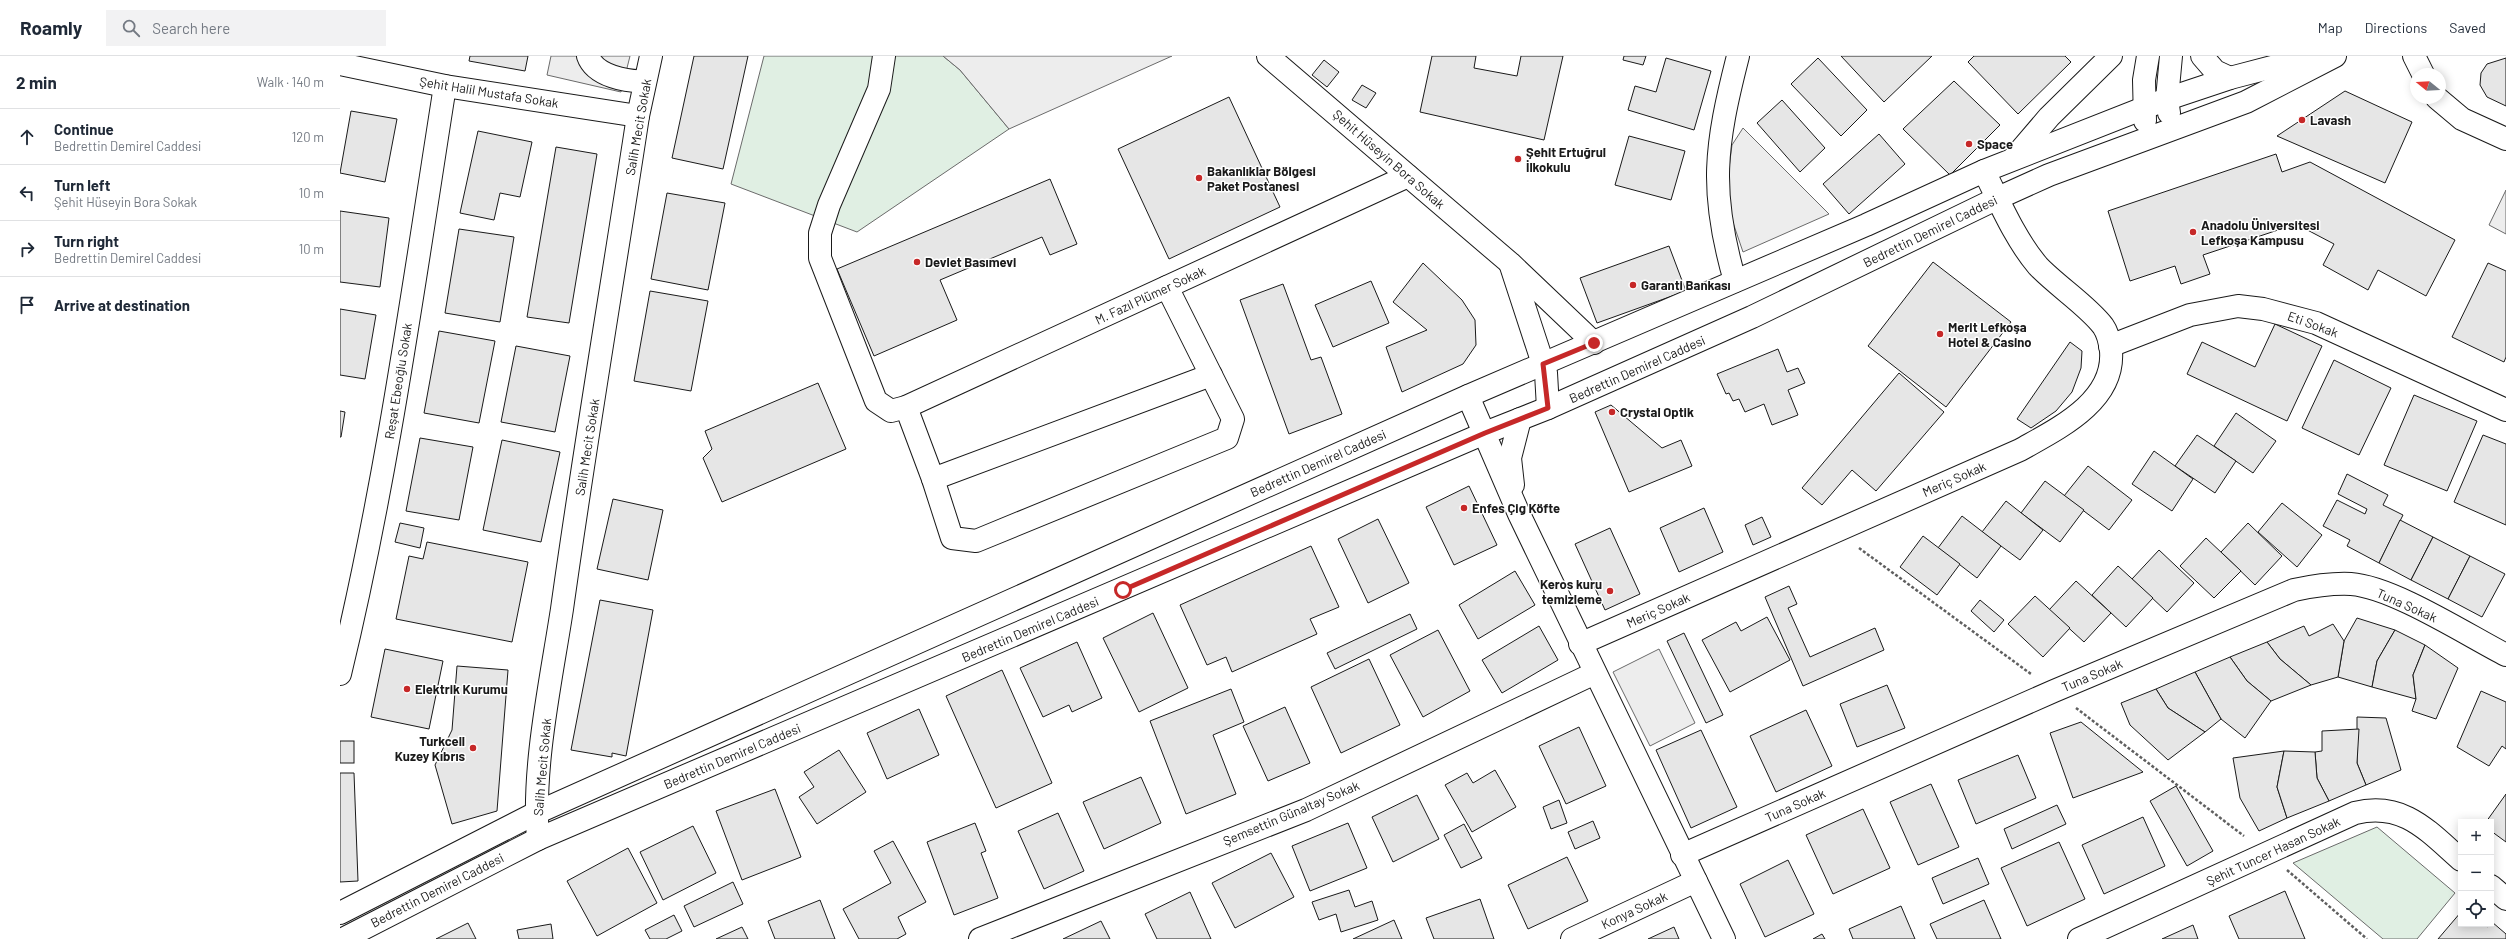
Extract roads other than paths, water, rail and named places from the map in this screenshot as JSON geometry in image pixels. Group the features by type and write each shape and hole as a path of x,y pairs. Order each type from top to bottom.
{"street":[{"path":"588,56 590,62 608,74 630,82 645,81"},
{"name":"Salih Mecit Sokak","path":"538,839 536,813 539,773 566,582 638,116 651,56"},
{"path":"884,56 879,89 828,205 820,233 820,258 876,401 898,409 933,479 952,538 976,541 1227,438 1233,419 1167,287"},
{"name":"Şehit Hüseyin Bora Sokak","path":"1268,56 1510,263 1594,343"},
{"path":"2013,159 2049,117 2111,56"},
{"path":"2148,56 2143,108 2148,138"},
{"path":"2171,56 2167,99 2172,130"},
{"path":"2202,56 2215,71 2230,78"},
{"name":"Bedrettin Demirel Caddesi","path":"340,913 536,813 1468,396 1594,343 1984,171 2167,99 2230,78 2314,56"},
{"name":"Bedrettin Demirel Caddesi","path":"343,939 538,839 1485,433 1548,408 1752,317 1998,198 2050,175 2246,102 2335,56"},
{"path":"2414,56 2420,68"},
{"path":"1735,281 1724,244 1717,191 1717,160 1722,122 1740,59"},
{"name":"Şehit Halil Mustafa Sokak","path":"340,64 445,86 638,116"},
{"name":"Reşat Ebeoğlu Sokak","path":"340,674 363,577 396,396 445,86"},
{"path":"2444,104 2462,119 2506,140"},
{"name":"Meriç Sokak","path":"1580,644 2020,450 2057,429 2094,399 2104,386 2111,366 2110,346 2103,327 2097,319 2051,279 2026,250 1984,171"},
{"name":"M. Fazıl Plümer Sokak","path":"898,409 1408,176"},
{"path":"1510,263 1543,364 1548,408"},
{"name":"Eti Sokak","path":"2110,346 2190,315 2238,306 2263,308 2316,323 2506,410"},
{"path":"933,479 1211,375"},
{"path":"1468,396 1519,514 1580,644 1724,939"},
{"path":"1519,514 1510,458 1520,419"},
{"name":"Tuna Sokak","path":"1682,855 2054,691 2294,590 2314,586 2353,584 2373,590 2418,608 2506,655"},
{"name":"Şemsettin Günaltay Sokak","path":"980,939 1306,810 1595,673"},
{"name":"Şehit Tuncer Hasan Sokak","path":"2078,939 2268,854 2355,813 2380,809 2411,818 2458,857"},
{"name":"Konya Sokak","path":"1572,939 1696,881"},
{"path":"2494,889 2506,899"}],"place":[{"name":"Lavash","path":"2302,120"},
{"name":"Space","path":"1969,144"},
{"name":"Şehit Ertuğrul İlkokulu","path":"1518,159"},
{"name":"Bakanlıklar Bölgesi Paket Postanesi","path":"1199,178"},
{"name":"Anadolu Üniversitesi Lefkoşa Kampusu","path":"2193,232"},
{"name":"Devlet Basımevi","path":"917,262"},
{"name":"Garanti Bankası","path":"1633,285"},
{"name":"Merit Lefkoşa Hotel & Casino","path":"1940,334"},
{"name":"Crystal Optik","path":"1612,412"},
{"name":"Enfes Çig Köfte","path":"1464,508"},
{"name":"Keros kuru temizleme","path":"1610,591"},
{"name":"Elektrik Kurumu","path":"407,689"},
{"name":"Turkcell Kuzey Kıbrıs","path":"473,748"}]}
